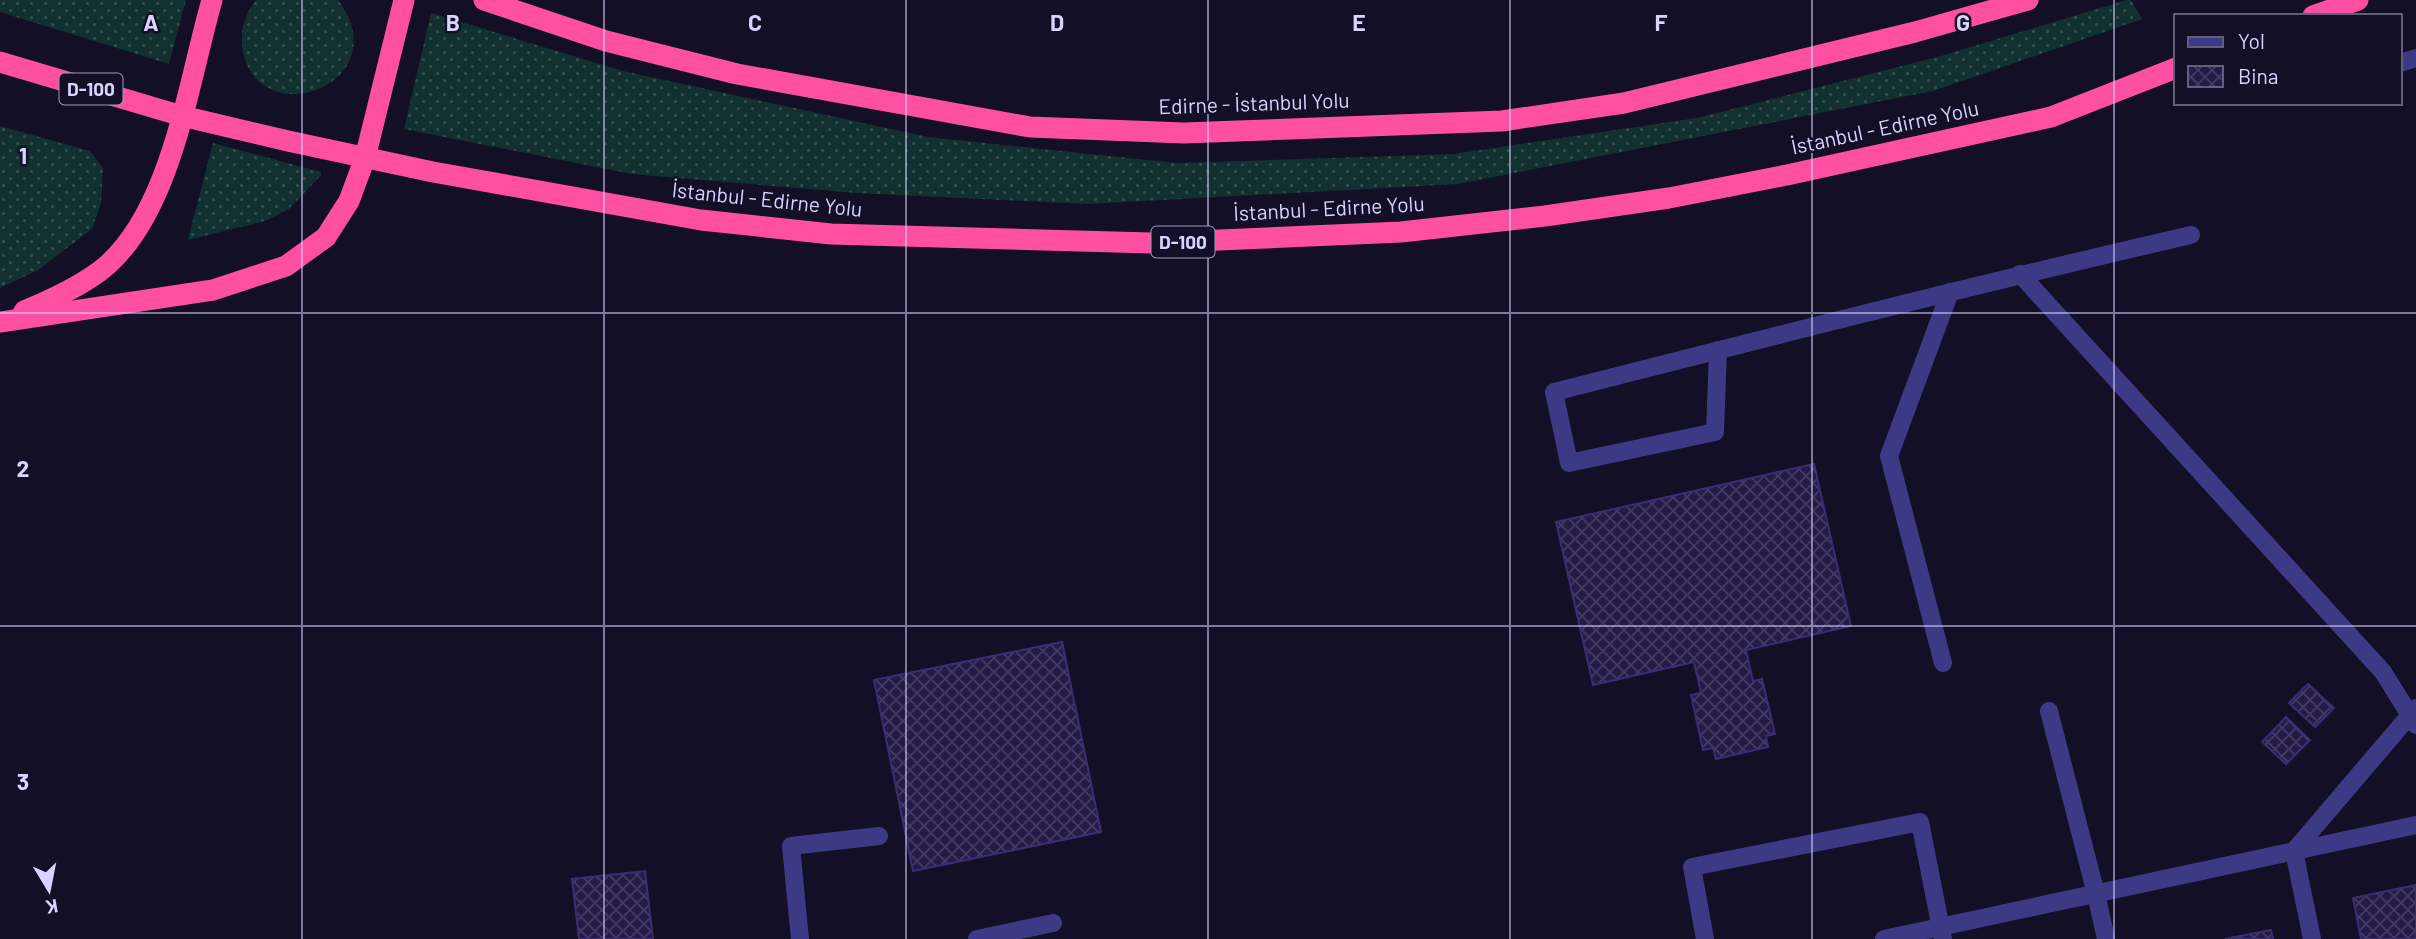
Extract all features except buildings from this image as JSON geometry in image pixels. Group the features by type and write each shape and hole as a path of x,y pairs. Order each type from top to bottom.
{"highway":[{"path":"212,0 182,116 153,203 131,240 101,270 61,295 0,322 213,290 286,266 326,237 349,201 365,158 404,0"},
{"name":"Edirne - İstanbul Yolu","path":"484,0 606,41 737,74 1030,127 1184,133 1502,121 1624,103 1915,32 2028,0"},
{"path":"2319,14 2358,0"},
{"name":"D-100","path":"0,62 182,116"},
{"name":"İstanbul - Edirne Yolu","path":"182,116 365,158 701,220 831,234 1150,243 1401,232 1545,216 1669,198 2051,117 2174,69"}],"lane":[{"path":"1718,350 1715,432 1569,463 1554,392 1718,350 2020,274 2191,235"},
{"path":"2020,274 2384,672 2414,716 2294,851"},
{"path":"1943,663 1889,456 1950,292"},
{"path":"2049,711 2106,939"},
{"path":"1705,939 1692,867 1920,822 1942,933"},
{"path":"1884,939 1942,933 2096,894 2416,825"},
{"path":"800,939 791,846 879,836"},
{"path":"2294,851 2312,939"},
{"path":"977,939 1053,923"}],"green space":[{"path":"0,0 186,0 169,64 0,12"},
{"path":"256,0 338,0 352,29 352,54 341,74 322,88 299,94 276,92 257,79 244,56 242,40 245,19"},
{"path":"2131,0 2142,19 1933,91 1458,184 1088,204 856,193 632,174 404,129 431,13 623,71 928,137 1177,163 1453,154 1697,118 1941,56"},
{"path":"0,126 90,151 103,168 101,203 92,229 38,270 0,288"},
{"path":"213,143 321,172 321,175 289,209 265,221 188,240"}]}
